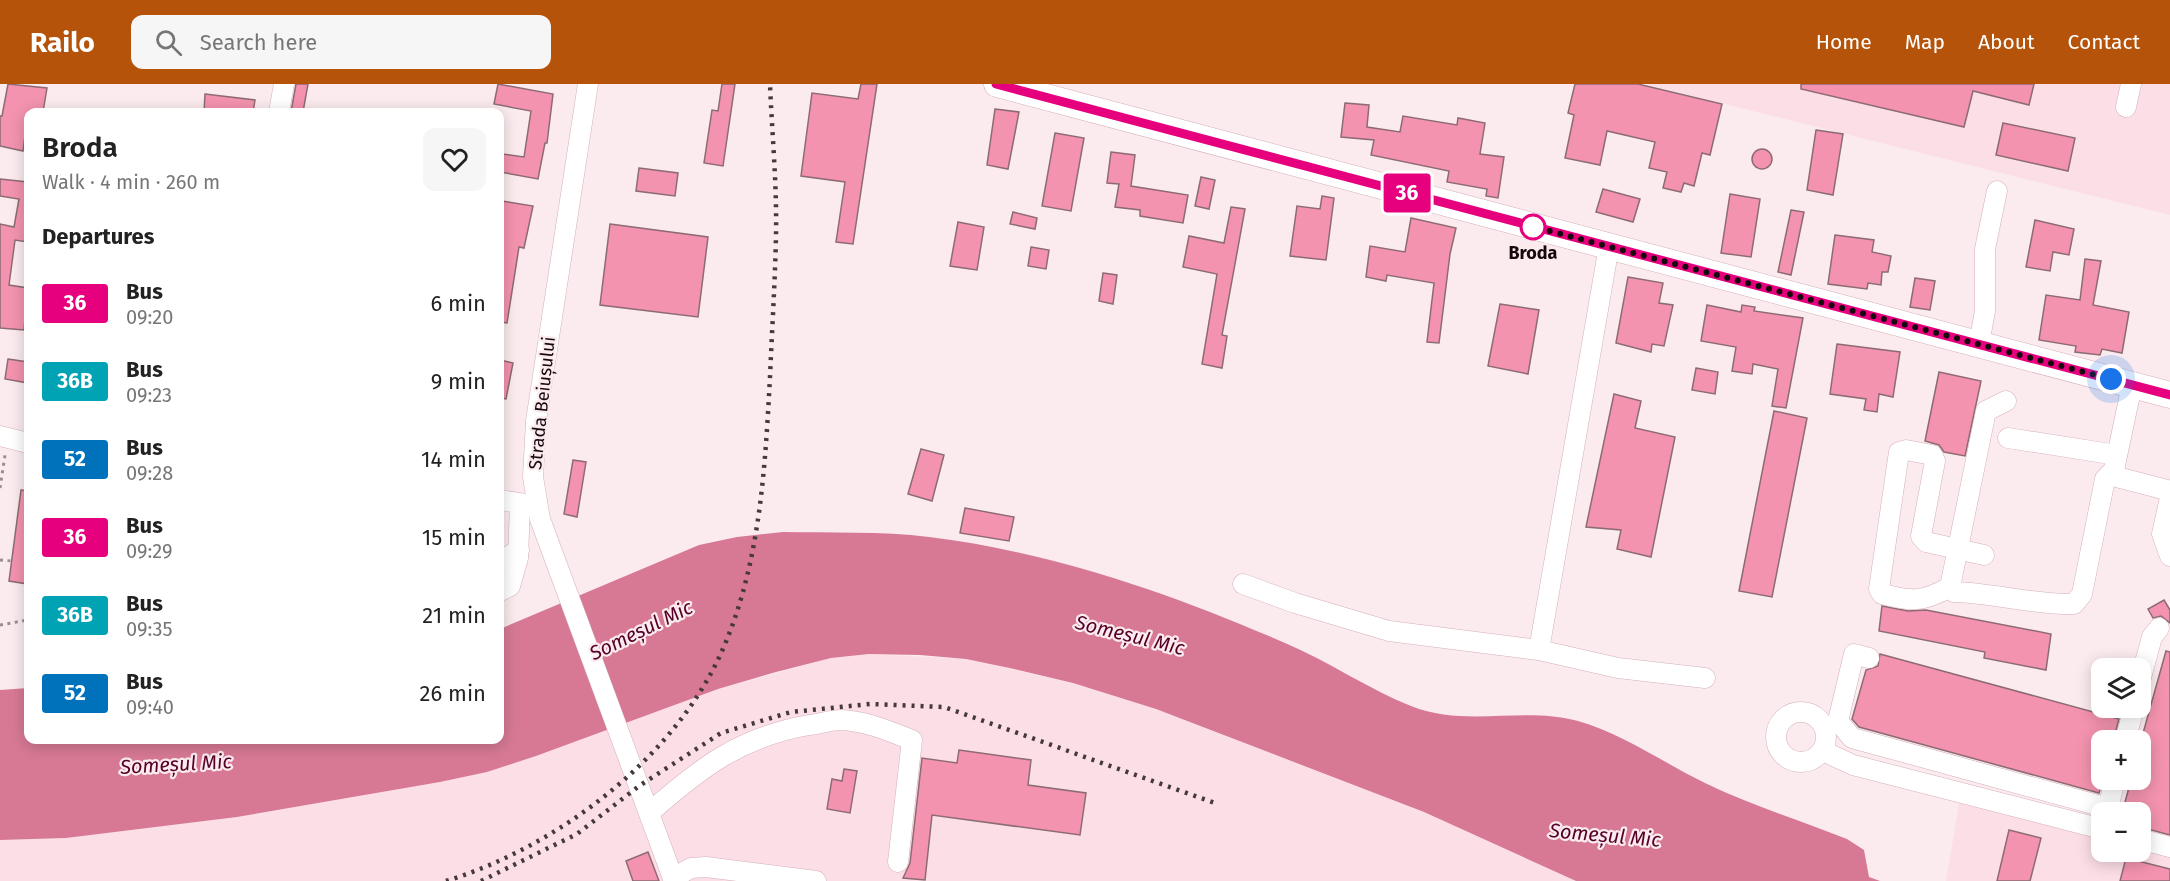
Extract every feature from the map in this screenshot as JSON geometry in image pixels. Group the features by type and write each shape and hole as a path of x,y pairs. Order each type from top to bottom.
{"main road":[{"path":"997,84 2170,395"}],"street":[{"path":"280,108 284,84"},
{"name":"Strada Beiușului","path":"588,84 536,421 532,509 621,737 673,880"},
{"path":"2126,108 2131,84"},
{"path":"1978,344 1985,311 1985,249 1997,191"},
{"path":"1539,650 1608,246"},
{"path":"2006,401 1997,403 1986,411 1950,587 1954,592 1977,593 2050,604 2074,604 2082,594 2097,512 2105,479 2114,470 2132,384"},
{"path":"4,437 24,442"},
{"path":"2008,438 2117,455"},
{"path":"1950,587 1928,599 1897,598 1882,594 1879,589 1899,452 1906,450 1932,455 1935,460 1921,536 1926,542 1984,555"},
{"path":"2109,475 2167,490 2170,493"},
{"path":"2170,498 2162,534 2170,556"},
{"path":"504,501 532,509 510,586 504,589"},
{"path":"504,559 519,550"},
{"path":"1244,584 1295,603 1389,631 1539,650 1618,668 1705,678"},
{"path":"2146,658 2152,637 2159,628"},
{"path":"1869,658 1854,654 1838,721 1852,738 2108,808 2112,790"},
{"path":"649,813 692,775 742,744 790,728 840,720 878,726 912,740 898,862"},
{"path":"1823,750 1853,765 2091,826"},
{"path":"2151,842 2170,847"},
{"path":"673,880 691,868 706,867 816,881"}],"path":[{"path":"0,488 4,437"},
{"path":"0,560 12,561"},
{"path":"0,625 24,621"}],"shaded area":[{"path":"1644,84 2170,84 2170,215"},
{"path":"869,654 966,659 1073,683 1156,709 1424,812 1576,881 0,881 0,840 66,838 237,817 487,772 718,689 831,658"},
{"path":"1960,798 2091,833 2091,862 2151,862 2151,850 2170,855 2170,881 1946,881"}],"water":[{"name":"Someșul Mic","path":"783,532 911,535 1021,553 1111,577 1243,625 1301,650 1379,692 1411,706 1453,716 1557,717 1578,721 1611,733 1722,791 1847,839 1864,850 1869,877 1880,881 1576,881 1424,812 1156,709 1073,683 1014,669 966,659 920,655 869,654 831,658 776,672 718,689 536,756 487,772 440,782 237,817 66,838 0,840 0,690 24,688 24,744 504,744 504,627 699,545 737,537"}],"building":[{"path":"8,84 47,88 44,108 24,108 23,151 0,146 0,116 2,116"},
{"path":"296,84 308,84 304,108 292,108"},
{"path":"498,84 553,94 547,143 545,143 538,179 504,173 504,154 524,157 531,111 494,104"},
{"path":"722,84 735,84 723,166 704,163 712,110 718,111"},
{"path":"861,84 877,84 853,244 836,242 845,182 801,176 812,93 858,99"},
{"path":"1575,84 1638,84 1722,104 1710,155 1702,153 1694,186 1684,183 1681,192 1663,188 1667,172 1649,168 1655,142 1607,131 1600,165 1565,158 1574,115 1568,113"},
{"path":"1801,84 2034,84 2029,105 1973,91 1964,127 1801,89"},
{"path":"205,94 255,100 254,108 204,108"},
{"path":"1345,103 1369,105 1367,127 1400,132 1403,116 1457,125 1458,118 1485,123 1480,154 1504,157 1498,198 1486,196 1487,189 1447,182 1449,171 1371,155 1374,140 1341,137"},
{"path":"995,109 1019,112 1008,169 987,165"},
{"path":"2003,123 2075,138 2068,171 1996,155"},
{"path":"1816,130 1843,134 1833,195 1807,190"},
{"path":"1055,133 1084,138 1071,211 1042,206"},
{"path":"1762,149 1769,152 1772,159 1769,166 1762,169 1755,166 1752,159 1755,152"},
{"path":"1111,152 1135,155 1131,186 1188,195 1183,223 1140,216 1140,210 1115,207 1119,184 1107,183"},
{"path":"639,168 678,173 675,196 636,191"},
{"path":"1201,177 1215,180 1209,209 1195,206"},
{"path":"0,179 24,182 24,241 15,240 9,285 24,287 24,330 0,328 0,224 14,227 19,199 0,196"},
{"path":"1603,189 1640,199 1633,222 1596,212"},
{"path":"1730,194 1760,199 1751,257 1721,253"},
{"path":"1322,196 1334,198 1326,260 1290,256 1297,206 1320,209"},
{"path":"504,201 533,206 524,248 519,247 507,323 504,323"},
{"path":"1231,207 1245,209 1222,335 1227,336 1222,368 1202,364 1217,274 1183,267 1189,236 1224,243"},
{"path":"1791,210 1804,212 1791,275 1778,272"},
{"path":"1013,212 1037,218 1035,229 1010,224"},
{"path":"1411,218 1456,228 1450,254 1439,343 1427,342 1434,283 1387,275 1386,281 1366,277 1370,246 1405,252"},
{"path":"2035,220 2074,229 2069,255 2053,252 2050,271 2026,267"},
{"path":"958,222 984,227 977,270 950,266"},
{"path":"610,224 708,237 698,317 600,305"},
{"path":"1835,235 1874,240 1872,252 1891,256 1888,272 1882,272 1881,285 1868,283 1867,289 1828,284"},
{"path":"1031,247 1049,250 1046,269 1028,266"},
{"path":"2085,259 2101,261 2093,305 2129,312 2122,353 2102,349 2100,355 2075,352 2076,346 2039,340 2046,295 2080,300"},
{"path":"1103,273 1117,275 1113,304 1099,301"},
{"path":"1628,277 1663,283 1659,303 1673,305 1664,346 1652,344 1651,352 1616,343"},
{"path":"1915,278 1935,281 1930,310 1910,307"},
{"path":"1500,304 1539,310 1528,374 1488,366"},
{"path":"1707,305 1741,312 1742,305 1755,307 1754,311 1803,318 1786,408 1772,406 1778,369 1753,364 1752,374 1732,371 1736,347 1701,341"},
{"path":"1837,344 1900,352 1893,397 1879,394 1877,412 1864,410 1866,399 1830,394"},
{"path":"8,359 24,361 24,382 5,379"},
{"path":"504,361 513,363 506,399 504,399"},
{"path":"1696,368 1718,372 1715,394 1692,390"},
{"path":"1939,372 1981,381 1965,456 1944,452 1939,445 1925,441"},
{"path":"1614,394 1641,401 1635,428 1675,437 1651,557 1617,549 1621,530 1586,527"},
{"path":"1774,411 1807,418 1772,597 1739,591"},
{"path":"921,449 944,455 932,501 908,494"},
{"path":"573,460 586,462 577,517 564,514"},
{"path":"21,490 24,490 24,583 9,581"},
{"path":"965,508 1014,517 1009,541 960,533"},
{"path":"2164,600 2170,610 2170,623 2161,616 2153,618 2148,609"},
{"path":"1882,606 1908,611 1926,610 2051,634 2046,670 1984,658 1985,652 1879,631"},
{"path":"2166,651 2170,652 2170,835 2151,830 2151,802 2125,802 2128,790 2151,790 2151,730 2144,730 2147,718 2151,718 2151,705"},
{"path":"1880,654 2091,711 2091,718 2119,719 2116,730 2091,730 2091,790 2100,790 2099,793 1859,727 1852,719 1866,670 1878,666"},
{"path":"959,750 1031,760 1028,785 1086,793 1080,835 932,815 925,880 903,878 910,863 922,758 957,763"},
{"path":"844,769 857,771 850,813 827,809 832,779 842,781"},
{"path":"2009,830 2041,838 2030,881 1997,881"},
{"path":"648,852 659,881 633,881 626,861"},
{"path":"2125,862 2142,862 2170,869 2170,881 2120,881"}],"railway":[{"path":"446,881 488,866 529,846 569,822 608,794 643,762 674,728 701,690 722,651 735,618 753,551 766,447 776,235 770,84"},
{"path":"481,881 577,834 639,786 721,733 791,712 870,704 944,707 1215,803"}],"bus line":[{"name":"36","path":"996,84 2170,395"}],"place":[{"name":"Broda","path":"1533,227"}],"route":[{"path":"1533,227 1531,226 2111,379"}]}
